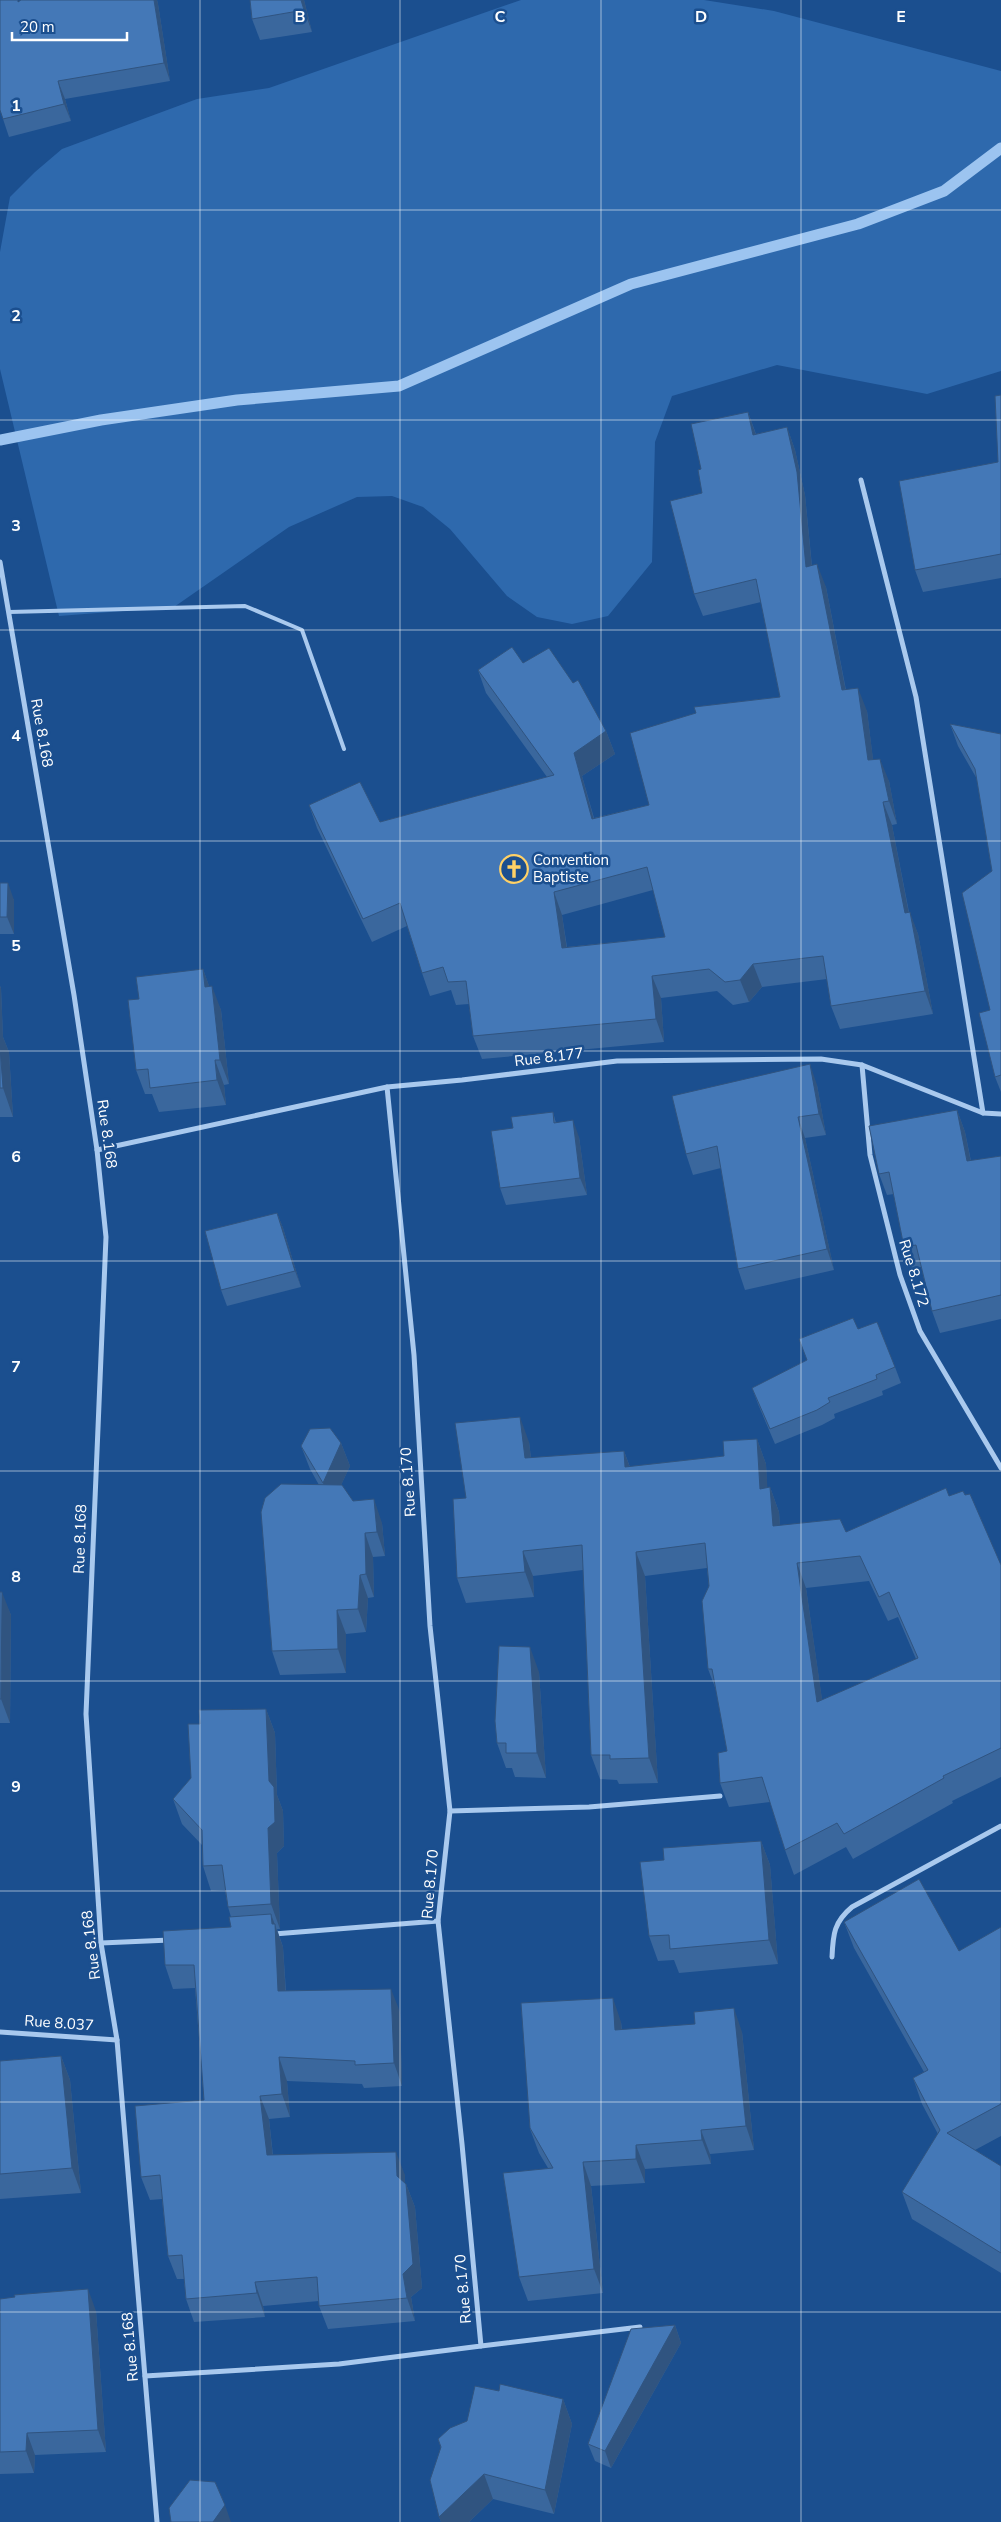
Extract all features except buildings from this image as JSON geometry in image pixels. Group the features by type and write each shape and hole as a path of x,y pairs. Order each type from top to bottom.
{"street":[{"path":"861,480 916,697 983,1114"},
{"name":"Rue 8.168","path":"0,562 74,995 98,1150 106,1237 86,1714 101,1943 117,2040 157,2522"},
{"name":"Rue 8.177","path":"98,1150 387,1087 617,1061 821,1059 862,1065 983,1114 1001,1114"},
{"name":"Rue 8.172","path":"862,1065 870,1155 900,1275 920,1331 1001,1468"},
{"name":"Rue 8.170","path":"387,1087 414,1355 430,1626 450,1811 438,1921 481,2346"},
{"path":"450,1811 589,1807 720,1796"},
{"path":"832,1957 833,1935 840,1917 852,1907 1001,1826"},
{"path":"264,1934 438,1921"},
{"path":"101,1943 177,1940"},
{"name":"Rue 8.037","path":"0,2032 117,2040"},
{"path":"145,2376 339,2364 640,2327"}],"lane":[{"path":"9,612 245,606 302,630 344,749"}],"shaded area":[{"path":"521,0 704,0 774,11 1001,71 1001,371 927,394 777,365 672,396 655,442 652,562 608,616 572,624 537,617 507,596 450,529 423,507 392,496 357,497 289,527 174,607 59,616 0,369 0,252 10,197 62,149 197,99 269,88"}],"waterway":[{"path":"0,440 101,420 237,400 399,386 631,284 858,224 944,191 1001,148"}],"place":[{"name":"Convention Baptiste","path":"514,869"}]}
